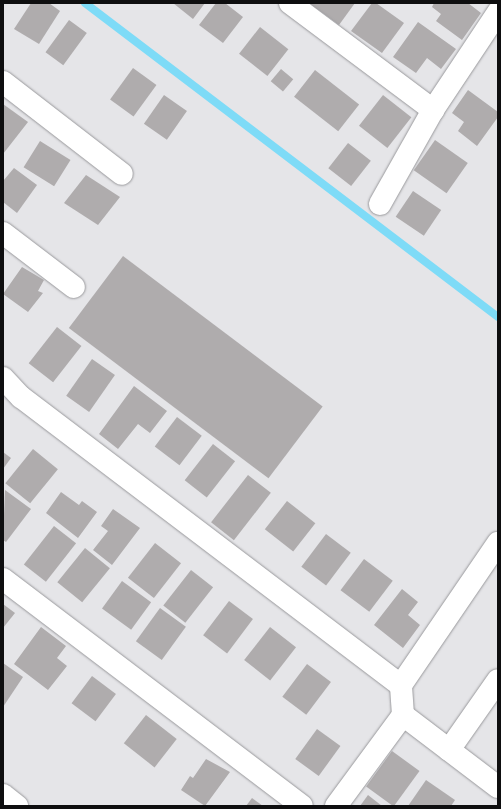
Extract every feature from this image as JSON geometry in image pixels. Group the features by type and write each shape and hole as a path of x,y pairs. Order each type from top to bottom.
{"street":[{"path":"290,3 433,110"},
{"path":"380,204 433,110 498,12"},
{"path":"3,82 122,174"},
{"path":"3,233 74,287"},
{"path":"3,378 20,397 401,685"},
{"path":"336,806 403,715 401,685 498,543"},
{"path":"3,579 302,806"},
{"path":"449,750 498,680"},
{"path":"403,715 498,787"},
{"path":"3,795 17,806"}],"building":[{"path":"31,3 49,3 60,11 39,44 14,29"},
{"path":"173,3 205,3 193,19"},
{"path":"216,3 225,3 243,17 223,43 199,25"},
{"path":"309,3 355,3 339,25"},
{"path":"372,3 376,3 404,23 382,53 351,31"},
{"path":"434,3 468,3 481,13 462,40 436,21 441,14 432,7"},
{"path":"69,20 87,33 63,65 45,52"},
{"path":"418,22 456,49 441,69 427,58 416,73 393,57"},
{"path":"260,27 288,49 267,76 239,54"},
{"path":"133,68 156,85 134,117 110,100"},
{"path":"281,69 293,79 283,92 271,81"},
{"path":"315,70 359,104 338,131 294,97"},
{"path":"468,90 498,112 498,117 477,146 458,131 464,122 452,113"},
{"path":"164,95 187,111 167,140 144,124"},
{"path":"383,95 411,117 387,148 359,126"},
{"path":"3,104 28,122 3,154"},
{"path":"435,140 468,163 447,193 414,170"},
{"path":"40,141 71,160 54,186 24,167"},
{"path":"348,143 371,161 351,186 328,168"},
{"path":"14,168 37,185 17,213 3,202 3,181"},
{"path":"86,175 120,197 98,225 64,203"},
{"path":"413,191 441,210 424,236 396,217"},
{"path":"123,256 323,406 268,478 69,328"},
{"path":"22,267 44,280 38,291 43,293 28,312 3,294"},
{"path":"57,327 81,346 53,382 29,363"},
{"path":"92,359 115,375 89,412 66,396"},
{"path":"134,386 167,411 150,433 138,424 118,449 99,434"},
{"path":"177,417 202,436 179,465 155,447"},
{"path":"213,444 235,461 207,497 185,480"},
{"path":"33,449 58,469 30,503 5,483"},
{"path":"3,452 11,458 3,469"},
{"path":"248,475 271,493 234,540 211,522"},
{"path":"5,490 31,509 6,542 3,540"},
{"path":"61,492 79,505 82,501 97,512 78,538 46,513"},
{"path":"287,501 315,523 293,552 265,529"},
{"path":"113,509 140,528 112,565 93,550 108,531 101,526"},
{"path":"54,526 76,543 46,582 24,565"},
{"path":"326,534 351,553 326,585 301,567"},
{"path":"155,543 181,563 154,598 128,578"},
{"path":"85,548 110,568 82,602 57,582"},
{"path":"364,559 393,581 369,612 341,590"},
{"path":"191,570 213,587 185,623 163,605"},
{"path":"122,581 151,602 131,630 102,609"},
{"path":"402,589 418,602 408,615 420,625 403,648 374,625"},
{"path":"229,601 253,619 227,653 203,635"},
{"path":"3,604 15,613 3,628"},
{"path":"160,608 186,627 162,660 136,641"},
{"path":"41,627 66,646 57,658 67,666 48,690 14,664"},
{"path":"270,627 296,647 270,680 244,660"},
{"path":"3,663 23,677 3,707"},
{"path":"307,664 331,682 306,715 282,697"},
{"path":"92,676 116,694 95,721 72,703"},
{"path":"146,715 177,739 155,767 124,743"},
{"path":"317,729 340,746 319,776 295,759"},
{"path":"392,751 420,771 394,806 366,787"},
{"path":"206,759 230,772 205,806 181,790 190,776 193,778"},
{"path":"426,780 455,800 451,806 408,806"},
{"path":"368,795 382,806 360,806"},
{"path":"252,798 263,806 246,806"}],"waterway":[{"path":"85,3 498,317"}]}
